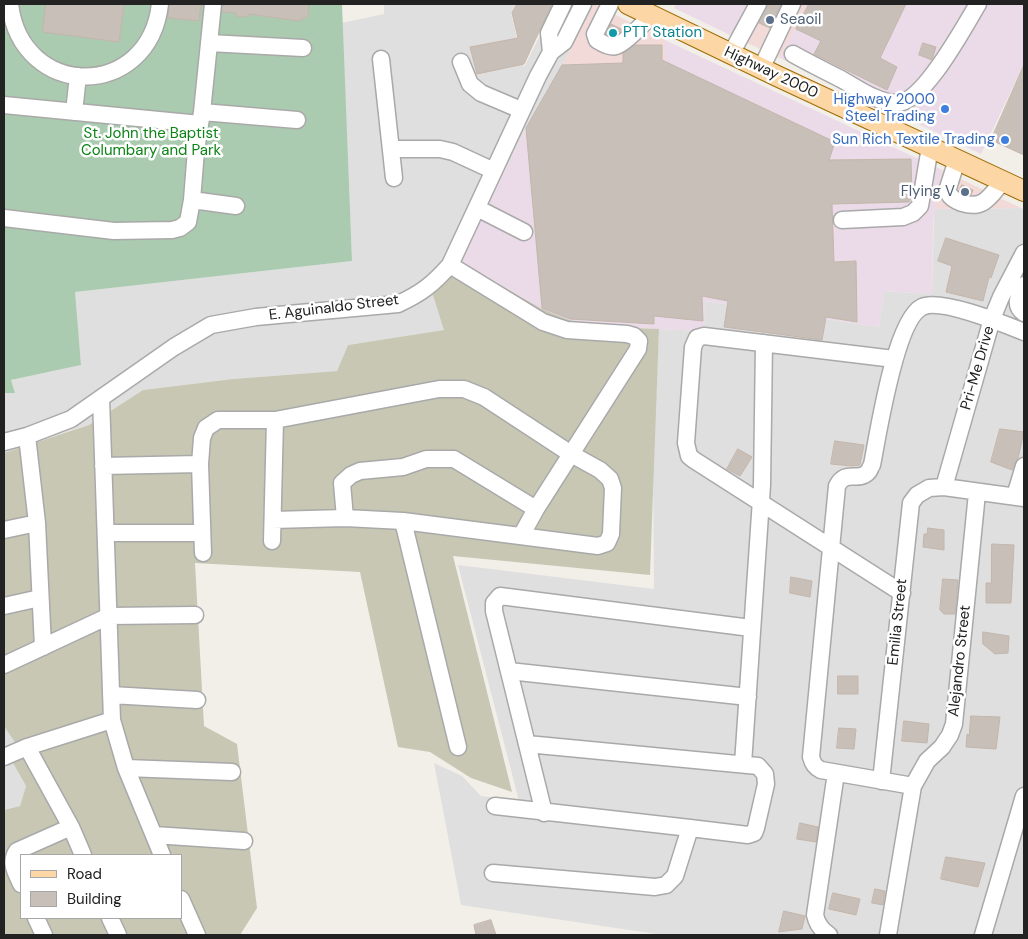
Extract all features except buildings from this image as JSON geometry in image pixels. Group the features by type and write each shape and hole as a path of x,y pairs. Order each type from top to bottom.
{"main road":[{"name":"Highway 2000","path":"642,9 731,54 1024,191"}],"street":[{"path":"10,4 15,26 20,37 34,56 55,70 78,76 108,73 135,58 156,28 160,4"},
{"path":"4,218 114,230 172,230 180,228 188,222 213,4"},
{"name":"E. Aguinaldo Street","path":"551,52 549,33 563,4"},
{"name":"E. Aguinaldo Street","path":"4,442 28,436 71,419 174,347 211,325 256,317 398,304 417,295 434,283 450,265 521,110 551,52 564,42 583,4"},
{"path":"610,4 595,34 596,40 608,46 616,46 626,40 642,9"},
{"path":"731,54 758,4"},
{"path":"761,68 792,4"},
{"path":"793,54 872,96 890,102 903,102 917,92 934,74 949,53 978,4"},
{"path":"209,43 303,48"},
{"path":"381,59 394,178"},
{"path":"461,62 470,84 481,93 521,110"},
{"path":"74,112 78,76"},
{"path":"4,105 74,112 297,120"},
{"path":"842,220 903,217 913,214 920,206 930,147"},
{"path":"392,149 440,149 453,152 494,171"},
{"path":"957,160 947,191 955,201 969,205 980,205 988,200 1003,181"},
{"path":"192,200 236,206"},
{"path":"477,208 524,232"},
{"name":"Pri-Me Drive","path":"944,487 992,319 1001,297 1024,254"},
{"path":"450,265 544,322 567,330 627,334 634,336 640,341 638,349 536,509 521,536"},
{"path":"1024,285 1017,300 1019,309 1024,313"},
{"path":"912,786 836,773 815,766 811,757 837,486 841,480 848,476 858,476 867,473 872,465 894,359 911,316 922,307 938,305 992,319 1024,332"},
{"path":"894,359 704,336 697,338 693,347 686,443 689,456 694,460 902,592"},
{"path":"743,764 761,501 764,343"},
{"path":"203,553 200,464 202,438 206,428 218,420 275,420 439,389 464,389 484,397 571,454 600,470 610,478 613,488 611,534 607,543 598,546 403,521 344,518 273,520"},
{"path":"101,398 112,720 126,768 162,854"},
{"path":"272,541 275,420"},
{"path":"28,436 37,523 43,647"},
{"path":"344,518 342,483 351,476 360,471 403,466 426,459 454,459 536,509"},
{"path":"103,466 200,464"},
{"path":"944,487 1020,497 1024,466"},
{"name":"Emilia Street","path":"881,781 911,503 916,495 928,488 944,487"},
{"name":"Alejandro Street","path":"888,935 912,786 927,761 942,747 950,735 954,724 977,492"},
{"path":"403,521 458,747"},
{"path":"4,530 37,523"},
{"path":"106,533 202,533"},
{"path":"544,813 494,611 494,603 500,596 751,628"},
{"path":"4,606 40,598"},
{"path":"4,666 109,616 195,615"},
{"path":"509,671 748,697"},
{"path":"111,695 197,700"},
{"path":"4,757 27,747 112,720"},
{"path":"495,806 748,835 754,833 766,784 765,774 758,766 527,744"},
{"path":"27,747 71,827 83,854"},
{"path":"126,768 232,772"},
{"path":"829,935 821,929 815,915 836,773"},
{"path":"984,935 1024,796"},
{"path":"20,882 12,864 13,857 17,851 71,827"},
{"path":"493,873 655,887 666,885 675,876 690,828"},
{"path":"154,835 244,841"},
{"path":"182,901 197,935"},
{"path":"36,919 44,935"},
{"path":"110,919 118,935"}],"shaded area":[{"path":"384,4 515,4 511,13 524,67 556,4 594,4 665,40 526,128 460,262 445,330 348,345 337,371 233,379 143,390 89,425 4,453 4,393 15,393 11,380 81,365 74,292 352,261 342,23 384,14"},
{"path":"594,4 665,40 665,61 562,65"},
{"path":"676,4 747,4 732,36 674,8"},
{"name":"Seaoil","path":"747,4 808,4 780,58 732,36"},
{"name":"Highway 2000 Steel Trading","path":"808,4 1024,4 1024,64 981,154 780,58"},
{"path":"665,40 942,170 933,222 932,294 884,291 879,327 705,301 705,331 605,327 569,320 540,309 460,262 526,128 562,65 665,61"},
{"path":"942,170 1021,208 934,209"},
{"path":"1021,208 1024,210 1024,935 663,935 461,905 434,763 462,776 481,796 519,801 458,565 654,589 653,465 659,329 705,331 705,301 879,327 884,291 932,294 934,209"},
{"path":"460,262 540,308 569,320 605,327 659,329 650,575 453,556 512,792 471,778 430,752 398,747 360,572 195,563 204,726 237,744 257,908 240,935 6,935 4,931 4,810 20,806 26,786 13,763 16,744 4,726 4,453 89,425 143,390 233,379 337,371 348,345 444,330 433,295"},
{"path":"4,726 16,744 13,763 26,786 20,806 4,810"}],"green space":[{"name":"St. John the Baptist Columbary and Park","path":"4,4 342,4 352,261 75,292 81,365 11,380 15,393 4,393"}],"place":[{"name":"Seaoil","path":"770,20"},
{"name":"PTT Station","path":"613,33"},
{"name":"Highway 2000 Steel Trading","path":"945,109"},
{"name":"Sun Rich Textile Trading","path":"1005,140"},
{"name":"Flying V","path":"965,192"}]}
